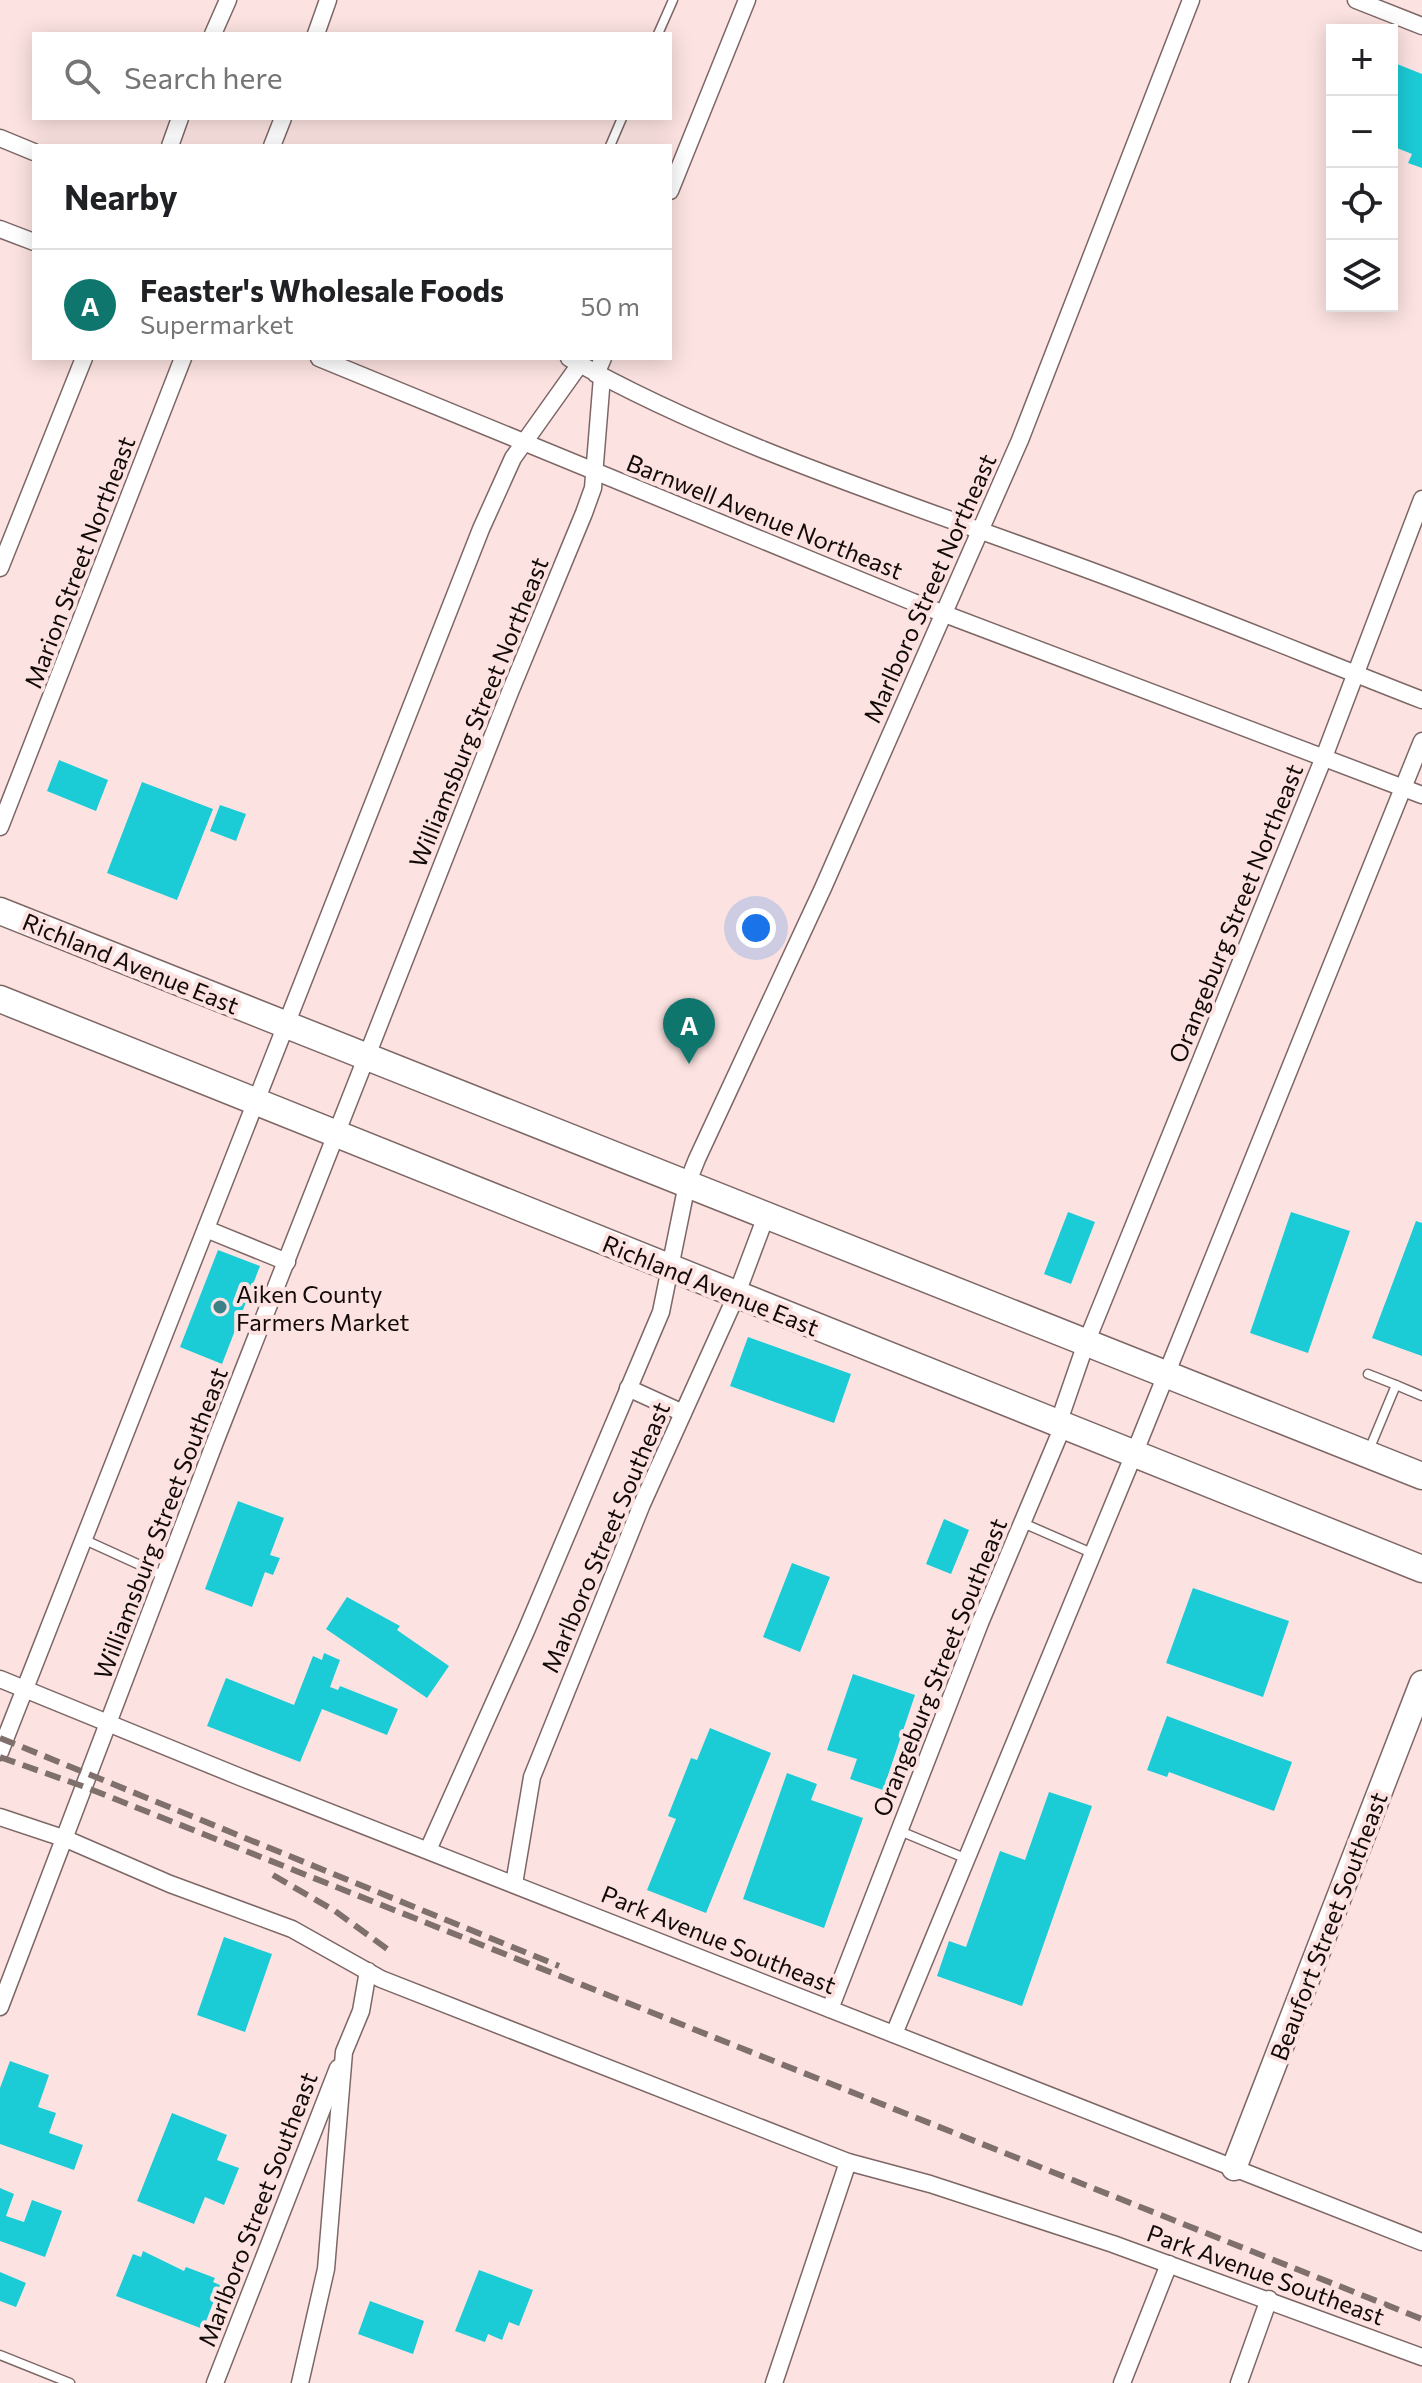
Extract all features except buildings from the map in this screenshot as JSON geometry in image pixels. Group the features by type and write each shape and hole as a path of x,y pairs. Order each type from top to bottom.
{"main road":[{"name":"Richland Avenue East","path":"0,911 1422,1476"},
{"name":"Richland Avenue East","path":"0,999 1422,1569"}],"street":[{"path":"214,32 228,0"},
{"path":"317,32 328,0"},
{"path":"672,186 747,0"},
{"name":"Marlboro Street Northeast","path":"687,1184 945,614 1026,426 1191,0"},
{"path":"1356,0 1422,26"},
{"path":"171,144 179,120"},
{"path":"273,144 282,120"},
{"path":"0,138 32,151"},
{"path":"0,229 32,241"},
{"path":"0,568 83,360"},
{"name":"Marion Street Northeast","path":"0,827 182,360"},
{"name":"Barnwell Avenue Northeast","path":"324,360 945,614 1422,795"},
{"path":"0,1752 481,529 513,458 575,364 600,369 631,393 1422,700"},
{"name":"Williamsburg Street Northeast","path":"369,1058 515,678 584,513 594,473 600,369"},
{"name":"Orangeburg Street Northeast","path":"1086,1343 1324,757 1422,499"},
{"path":"894,2034 1094,1554 1422,741"},
{"name":"Williamsburg Street Southeast","path":"0,2007 287,1262 369,1058"},
{"name":"Marlboro Street Southeast","path":"428,1850 526,1631 661,1312 687,1184"},
{"name":"Marlboro Street Southeast","path":"514,1884 532,1777 642,1504 736,1296 766,1216"},
{"path":"206,1229 287,1262"},
{"name":"Orangeburg Street Southeast","path":"830,2009 1060,1433 1058,1424 1086,1343"},
{"path":"628,1388 683,1413"},
{"name":"Park Avenue Southeast","path":"0,1679 1422,2242"},
{"name":"Beaufort Street Southeast","path":"1234,2168 1422,1683"},
{"name":"Park Avenue Southeast","path":"0,1817 66,1839 170,1884 292,1929 368,1971 520,2036 848,2162 930,2184 1169,2264 1422,2357"},
{"name":"Marlboro Street Southeast","path":"215,2383 361,2011 368,1971"},
{"name":"Marlboro Street Southeast","path":"300,2383 326,2269 344,2052"},
{"path":"774,2383 848,2162"},
{"path":"1122,2383 1169,2264"},
{"path":"1239,2383 1269,2299"}],"lane":[{"path":"659,32 673,0"},
{"path":"611,144 621,120"},
{"path":"1368,1374 1422,1396"},
{"path":"1367,1454 1396,1385"},
{"path":"1022,1523 1094,1554"},
{"path":"85,1540 165,1577"},
{"path":"899,1831 967,1859"},
{"path":"0,2355 70,2383"}],"railway":[{"path":"0,1738 559,1966"},
{"path":"0,1757 85,1787 1422,2319"},
{"path":"273,1875 335,1911 390,1951"}],"place":[{"name":"Feaster's Wholesale Foods","path":"689,1064"},
{"name":"Aiken County Farmers Market","path":"220,1307"}]}
